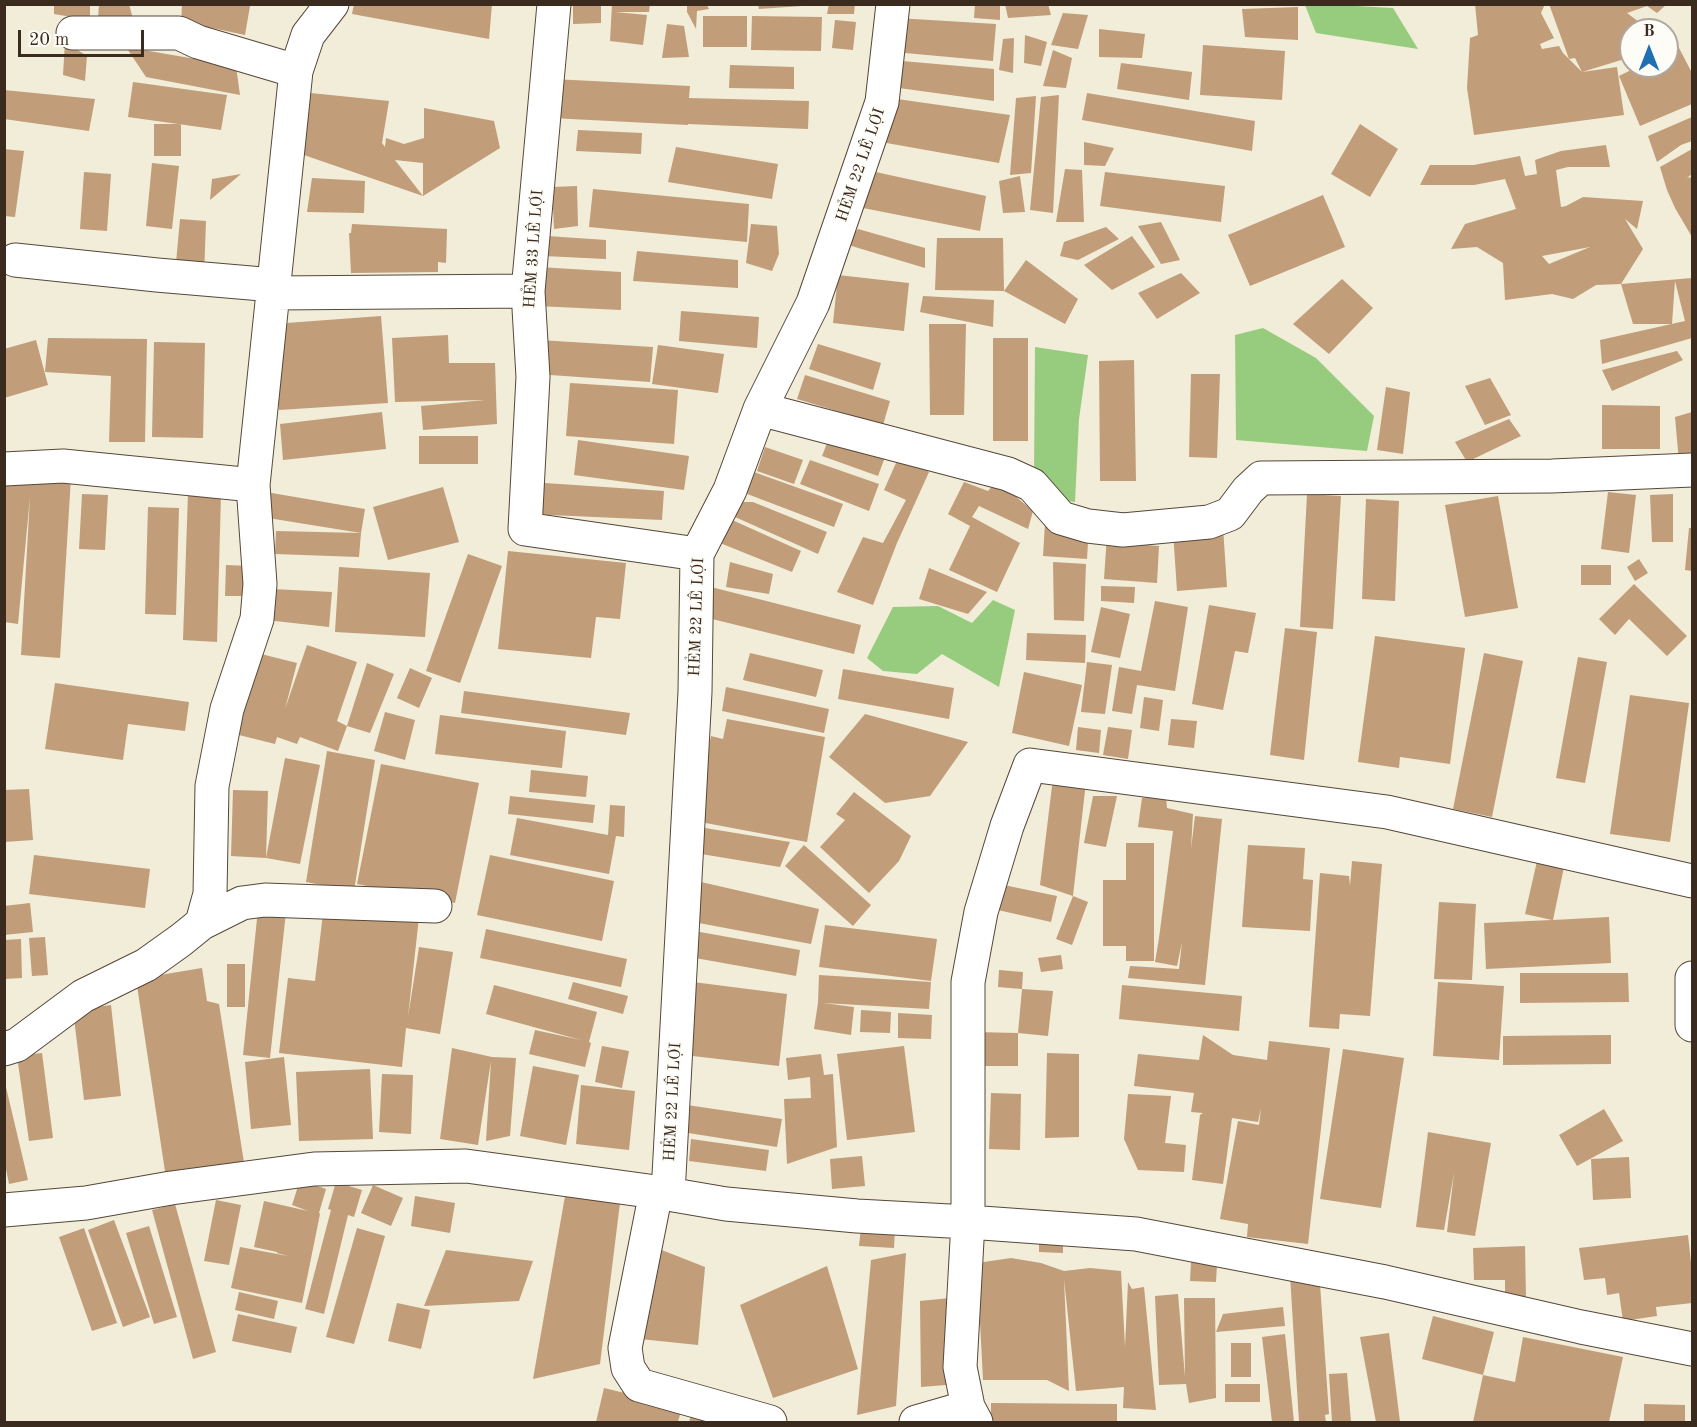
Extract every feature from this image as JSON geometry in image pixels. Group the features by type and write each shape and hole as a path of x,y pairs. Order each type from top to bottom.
{"street":[{"path":"202,923 210,894 212,786 226,709 257,619 260,584 253,485 296,71 308,35 332,4"},
{"name":"HẺM 33 LÊ LỢI","path":"554,4 528,291 533,377 525,529 697,554"},
{"name":"HẺM 22 LÊ LỢI","path":"771,1422 639,1385 628,1368 625,1348 662,1193 695,692 697,554 730,490 760,409 813,303 882,102 893,4"},
{"path":"74,33 179,33 198,42 296,71"},
{"path":"15,260 274,289 528,291"},
{"path":"760,409 1008,474 1032,485 1062,518 1088,526 1123,530 1209,522 1230,514 1248,490 1261,478 1552,476 1692,470"},
{"path":"4,469 63,466 253,485"},
{"path":"916,1422 972,1415 960,1367 968,1222 968,982 981,912 1007,826 1030,765 1387,812 1692,881"},
{"path":"4,1049 17,1045 83,996 146,965 202,923 242,903 265,900 435,906"},
{"path":"1692,978 1692,1025"},
{"path":"4,1210 86,1203 171,1188 314,1169 466,1166 726,1204 857,1216 1136,1234 1385,1282 1581,1327 1692,1348"}],"green space":[{"path":"1305,5 1393,8 1418,49 1316,33"},
{"path":"1263,328 1316,358 1374,416 1367,451 1236,440 1235,335"},
{"path":"1035,347 1088,355 1079,419 1075,502 1049,499 1034,476"},
{"path":"993,600 1015,610 999,687 942,654 917,674 883,671 867,658 893,607 938,606 972,623"}],"building":[{"path":"54,4 90,4 90,20 54,14"},
{"path":"99,4 129,4 133,19 98,19"},
{"path":"182,4 250,6 245,35 212,28 181,25"},
{"path":"354,4 492,4 489,39 352,14"},
{"path":"573,4 601,4 601,23 573,24"},
{"path":"612,4 650,4 649,12 615,12 647,15 643,45 610,41"},
{"path":"829,4 855,4 854,14 827,14"},
{"path":"975,4 1000,4 1000,20 974,18"},
{"path":"1005,4 1048,4 1051,15 1008,18"},
{"path":"1475,4 1545,4 1541,13 1554,38 1540,44 1542,49 1559,46 1582,72 1617,67 1624,115 1474,135 1467,88 1470,38 1478,35"},
{"path":"1549,4 1667,4 1657,13 1647,6 1627,13 1634,18 1619,18 1619,61 1582,72 1575,58 1569,59"},
{"path":"687,5 707,5 709,9 697,11 696,29 687,12"},
{"path":"758,5 802,5 802,6 759,9"},
{"path":"1298,7 1298,40 1245,37 1242,9"},
{"path":"1063,13 1088,15 1078,49 1051,45"},
{"path":"703,16 747,16 747,47 703,47"},
{"path":"752,16 822,17 821,51 751,50"},
{"path":"897,18 996,24 993,61 894,52"},
{"path":"835,20 856,22 853,50 832,48"},
{"path":"667,24 684,26 689,57 662,58"},
{"path":"1099,29 1145,34 1142,58 1099,57"},
{"path":"1025,35 1047,42 1041,66 1024,63"},
{"path":"1014,38 1013,73 999,70 1003,39"},
{"path":"65,42 87,56 85,81 63,75"},
{"path":"1203,45 1285,51 1282,100 1200,95"},
{"path":"126,47 236,66 240,95 146,77"},
{"path":"1679,48 1692,73 1692,104 1640,126 1620,78 1679,78"},
{"path":"1053,50 1072,58 1066,88 1043,86"},
{"path":"902,61 994,69 994,101 899,88"},
{"path":"1121,63 1192,72 1189,100 1117,89"},
{"path":"730,65 794,67 794,89 729,88"},
{"path":"553,79 690,86 689,98 809,101 808,129 551,118"},
{"path":"133,82 227,95 221,130 128,117"},
{"path":"4,90 95,99 89,131 4,119"},
{"path":"301,92 389,101 382,143 385,147 386,138 404,144 424,138 424,108 494,121 500,148 423,196 301,154","holes":["395,160 423,163 423,196"]},
{"path":"1087,93 1255,121 1252,151 1082,120"},
{"path":"1059,95 1053,213 1030,210 1041,97"},
{"path":"1036,96 1031,173 1010,175 1016,98"},
{"path":"890,98 1010,115 999,163 881,142"},
{"path":"1692,117 1692,141 1681,145 1657,162 1648,136"},
{"path":"154,124 181,124 181,156 154,156"},
{"path":"1360,124 1398,149 1370,197 1331,174"},
{"path":"578,130 642,133 641,154 576,151"},
{"path":"1084,142 1114,148 1105,166 1084,165"},
{"path":"1606,145 1610,167 1568,167 1556,170 1561,207 1583,197 1643,201 1637,229 1625,219 1643,249 1621,284 1596,285 1573,299 1552,294 1505,300 1503,263 1477,247 1451,249 1465,224 1516,209 1505,179 1474,185 1420,185 1430,165 1474,165 1520,156 1525,176 1537,174 1535,160 1561,151","holes":["1590,247 1549,264 1542,256"]},
{"path":"676,147 778,164 772,199 668,182"},
{"path":"4,149 24,151 15,217 4,216"},
{"path":"1692,149 1692,174 1687,178 1692,177 1692,237 1675,208 1660,167"},
{"path":"152,163 179,166 172,229 146,226"},
{"path":"1065,169 1082,170 1084,222 1056,222"},
{"path":"871,171 986,196 980,231 863,208"},
{"path":"84,172 111,174 107,231 80,229"},
{"path":"1105,172 1225,186 1221,222 1100,206"},
{"path":"241,174 210,200 212,179"},
{"path":"1020,176 1025,212 1003,213 999,181"},
{"path":"312,178 365,181 364,213 307,212"},
{"path":"577,186 578,226 554,229 552,187"},
{"path":"593,189 749,204 747,242 589,227"},
{"path":"1323,195 1345,247 1250,286 1228,235"},
{"path":"180,219 206,221 204,276 175,274"},
{"path":"1161,222 1180,260 1161,264 1138,226"},
{"path":"352,224 447,229 446,263 438,262 438,272 351,273 349,233 351,233"},
{"path":"751,224 777,226 779,254 772,271 746,263"},
{"path":"1106,227 1119,239 1078,260 1060,256 1064,242"},
{"path":"858,229 925,248 925,268 845,244"},
{"path":"547,236 606,240 606,259 544,256"},
{"path":"1132,236 1155,267 1112,290 1084,265"},
{"path":"937,238 1003,238 1004,291 935,290"},
{"path":"637,251 738,260 738,288 633,281"},
{"path":"1026,260 1078,299 1065,324 1004,291"},
{"path":"539,267 621,272 621,310 537,306"},
{"path":"1181,273 1200,293 1157,319 1138,293"},
{"path":"838,275 909,283 904,331 833,323"},
{"path":"1692,278 1692,338 1602,364 1600,340 1672,324 1633,324 1621,284","holes":["1675,281 1685,321 1672,324"]},
{"path":"1342,279 1373,308 1329,354 1293,324"},
{"path":"923,296 994,300 993,327 920,312"},
{"path":"681,311 759,317 757,348 679,341"},
{"path":"381,316 388,403 279,410 273,324"},
{"path":"929,324 966,324 964,415 930,415"},
{"path":"448,335 449,363 495,363 497,424 423,430 421,406 485,400 395,402 392,338"},
{"path":"48,338 147,339 145,442 109,442 111,376 45,372"},
{"path":"993,338 1028,338 1028,441 993,441"},
{"path":"36,340 48,385 4,398 4,349"},
{"path":"539,340 653,347 650,382 536,374"},
{"path":"154,342 205,343 203,438 152,437"},
{"path":"818,344 881,363 873,390 809,369"},
{"path":"658,345 724,354 718,393 652,384"},
{"path":"1677,351 1683,360 1612,391 1602,370"},
{"path":"1134,360 1136,481 1100,481 1099,361"},
{"path":"1191,374 1220,374 1217,458 1189,457"},
{"path":"805,375 890,401 883,425 797,399"},
{"path":"1490,378 1511,415 1485,425 1465,386"},
{"path":"570,383 678,390 674,444 566,436"},
{"path":"1386,387 1410,392 1403,454 1377,450"},
{"path":"1602,405 1660,406 1660,449 1602,449"},
{"path":"382,412 386,449 283,460 280,424"},
{"path":"1692,412 1692,458 1679,462 1675,417"},
{"path":"1509,419 1521,436 1467,462 1455,442"},
{"path":"831,433 888,449 878,476 822,456"},
{"path":"419,436 478,436 478,464 419,464"},
{"path":"578,440 689,456 684,490 574,475"},
{"path":"765,447 803,460 794,484 757,471"},
{"path":"900,454 929,472 897,543 873,605 837,592 863,537 883,543 906,500 884,490"},
{"path":"810,460 879,484 869,511 800,484"},
{"path":"751,471 843,504 834,527 742,492"},
{"path":"4,472 71,477 60,658 21,655 30,497 18,624 4,622"},
{"path":"997,481 1033,511 1028,529 979,506 972,517 1020,543 997,592 949,570 970,526 948,514 964,482 988,491"},
{"path":"530,482 664,491 662,520 528,514"},
{"path":"443,487 459,542 388,560 373,507"},
{"path":"266,492 365,509 361,533 262,517"},
{"path":"1608,492 1636,495 1629,553 1601,549"},
{"path":"188,493 221,494 217,642 183,640"},
{"path":"82,494 108,495 105,550 79,549"},
{"path":"1307,494 1341,496 1333,629 1300,627"},
{"path":"1673,494 1673,542 1652,542 1650,495"},
{"path":"1498,496 1518,608 1465,617 1445,505"},
{"path":"1366,499 1399,501 1395,601 1362,599"},
{"path":"742,502 753,502 827,532 818,554 735,517"},
{"path":"148,507 179,508 176,615 145,614"},
{"path":"730,519 801,551 792,572 720,543"},
{"path":"1045,523 1089,526 1087,559 1043,556"},
{"path":"1223,527 1227,587 1177,591 1173,531"},
{"path":"1689,528 1692,528 1692,571 1685,570"},
{"path":"276,531 361,533 359,557 275,554"},
{"path":"1107,535 1133,544 1159,546 1157,583 1104,579"},
{"path":"508,551 626,563 620,619 596,617 591,658 498,649"},
{"path":"468,554 502,566 460,683 426,671"},
{"path":"1639,559 1648,573 1635,581 1627,567"},
{"path":"730,562 773,574 769,594 726,587"},
{"path":"1053,562 1086,564 1084,621 1054,620"},
{"path":"226,565 249,566 248,596 225,596"},
{"path":"1581,565 1611,565 1611,585 1581,585"},
{"path":"339,567 430,573 425,637 335,632"},
{"path":"929,568 987,592 968,614 919,599"},
{"path":"1634,584 1687,636 1667,656 1629,619 1615,635 1599,619"},
{"path":"1101,586 1135,587 1134,603 1101,601"},
{"path":"711,587 861,625 854,654 704,617"},
{"path":"273,589 332,592 329,627 266,620"},
{"path":"1155,601 1188,607 1175,691 1137,685 1132,714 1112,711 1119,667 1141,671"},
{"path":"1209,605 1256,613 1248,653 1235,651 1223,710 1192,704"},
{"path":"1101,607 1130,614 1120,658 1091,652"},
{"path":"1285,628 1317,632 1304,760 1270,755"},
{"path":"1027,633 1086,635 1085,663 1026,660"},
{"path":"1375,636 1465,648 1450,764 1400,757 1399,768 1358,762"},
{"path":"307,645 357,662 337,721 347,726 338,751 300,737 297,744 277,737 275,744 227,732 249,651 297,663 285,709"},
{"path":"750,653 823,670 816,697 743,680"},
{"path":"1484,653 1523,661 1492,817 1453,809"},
{"path":"1578,657 1607,662 1585,783 1556,778"},
{"path":"1087,662 1112,665 1105,714 1081,712"},
{"path":"367,663 394,674 370,733 347,726"},
{"path":"410,668 432,678 419,708 397,698"},
{"path":"843,669 954,688 949,719 838,699"},
{"path":"1024,672 1082,685 1069,746 1012,733"},
{"path":"55,683 189,702 185,731 128,724 123,760 45,749"},
{"path":"726,687 829,709 824,733 722,711"},
{"path":"464,691 630,713 626,735 461,713"},
{"path":"1630,695 1689,703 1670,842 1610,834"},
{"path":"1144,697 1163,700 1159,731 1140,728"},
{"path":"385,712 415,720 405,760 374,751"},
{"path":"865,714 968,742 930,796 885,803 829,757"},
{"path":"440,715 566,731 562,768 435,754"},
{"path":"727,719 825,737 807,842 695,821 711,736 723,739"},
{"path":"1171,719 1197,721 1194,748 1168,745"},
{"path":"1078,727 1101,730 1099,753 1076,750"},
{"path":"1108,727 1132,730 1128,759 1103,755"},
{"path":"327,751 375,760 354,891 306,882"},
{"path":"285,758 320,765 300,864 266,858"},
{"path":"381,764 479,783 455,903 357,884"},
{"path":"531,770 588,776 586,797 529,792"},
{"path":"1053,778 1086,782 1073,896 1040,885"},
{"path":"29,789 33,840 4,842 4,790"},
{"path":"233,790 268,791 266,858 231,856"},
{"path":"854,792 911,836 899,861 869,893 820,847 845,820 836,814"},
{"path":"510,796 595,805 593,823 508,814"},
{"path":"1093,796 1117,796 1106,847 1084,843"},
{"path":"1166,796 1167,808 1193,814 1191,849 1195,816 1222,819 1205,985 1128,978 1130,966 1179,969 1182,942 1177,966 1155,962 1173,831 1138,827 1142,798"},
{"path":"610,805 625,806 624,837 616,836 609,874 510,855 517,818 608,835"},
{"path":"693,826 790,842 780,867 689,852"},
{"path":"1126,843 1154,843 1154,961 1126,961 1126,946 1103,946 1103,880 1126,880"},
{"path":"804,845 871,905 853,926 785,866"},
{"path":"1248,845 1305,848 1303,879 1313,880 1310,931 1242,927"},
{"path":"34,855 150,869 145,908 29,894"},
{"path":"490,855 614,881 602,941 477,915"},
{"path":"1352,861 1382,864 1370,1016 1340,1014 1339,1029 1309,1027 1320,873 1349,876 1350,886"},
{"path":"1537,861 1564,867 1553,920 1609,917 1611,963 1486,969 1484,923 1552,920 1525,914"},
{"path":"701,882 819,909 811,944 688,921"},
{"path":"994,883 1057,896 1051,922 989,908"},
{"path":"1073,896 1088,902 1072,945 1056,939"},
{"path":"1439,902 1476,904 1472,980 1434,979"},
{"path":"30,903 33,932 4,935 4,906"},
{"path":"324,905 419,917 408,1017 419,947 453,952 440,1034 406,1028 402,1067 279,1053 288,978 315,981"},
{"path":"258,909 286,912 270,1058 243,1055"},
{"path":"825,925 937,939 931,981 819,967"},
{"path":"486,929 627,959 621,987 480,958"},
{"path":"689,930 800,950 796,976 684,956"},
{"path":"45,937 48,975 32,976 29,938"},
{"path":"21,939 22,978 4,979 4,940"},
{"path":"1061,955 1063,969 1041,972 1038,958"},
{"path":"227,964 245,964 245,1007 227,1007"},
{"path":"202,968 207,1001 219,1004 245,1169 166,1178 136,979"},
{"path":"999,970 1023,972 1022,989 998,987"},
{"path":"1520,973 1628,973 1629,1002 1520,1003"},
{"path":"819,975 931,982 929,1009 823,1003 854,1007 851,1035 814,1029"},
{"path":"573,982 628,996 623,1014 568,999"},
{"path":"693,982 787,994 779,1066 684,1055"},
{"path":"1438,982 1504,986 1499,1060 1433,1056"},
{"path":"494,985 597,1012 585,1067 529,1054 535,1030 581,1040 486,1014"},
{"path":"1122,985 1242,996 1239,1031 1119,1019"},
{"path":"1022,989 1053,991 1048,1036 1018,1033"},
{"path":"111,1005 121,1096 84,1100 73,1010"},
{"path":"861,1010 891,1012 890,1033 860,1032"},
{"path":"898,1013 932,1015 931,1039 898,1038"},
{"path":"974,1032 1018,1033 1018,1066 974,1066"},
{"path":"1203,1035 1233,1055 1267,1060 1269,1041 1330,1048 1308,1244 1247,1237 1248,1224 1220,1219 1238,1121 1259,1125 1261,1108 1258,1122 1232,1118 1223,1184 1192,1180 1200,1115 1203,1113 1191,1112 1194,1093 1134,1086 1138,1054 1199,1060"},
{"path":"1611,1035 1611,1064 1503,1065 1503,1036"},
{"path":"602,1046 629,1051 622,1088 595,1082"},
{"path":"904,1046 915,1132 847,1140 837,1054"},
{"path":"452,1048 492,1057 516,1058 510,1136 486,1141 491,1061 478,1145 440,1139"},
{"path":"1343,1049 1404,1058 1381,1208 1320,1199"},
{"path":"42,1053 53,1138 29,1141 17,1056"},
{"path":"1047,1053 1079,1054 1079,1137 1045,1138"},
{"path":"821,1054 824,1075 833,1074 837,1147 787,1164 784,1099 811,1098 810,1077 788,1080 786,1058"},
{"path":"284,1057 291,1125 251,1129 245,1062"},
{"path":"533,1066 579,1075 566,1145 520,1136"},
{"path":"370,1069 373,1139 299,1141 296,1072"},
{"path":"382,1074 413,1075 411,1134 379,1132"},
{"path":"5,1083 28,1180 9,1184 5,1164"},
{"path":"581,1085 635,1091 629,1150 576,1144"},
{"path":"991,1093 1021,1094 1020,1150 989,1149"},
{"path":"1128,1094 1171,1096 1165,1143 1186,1145 1184,1172 1138,1170 1124,1139"},
{"path":"687,1105 782,1119 777,1147 682,1132"},
{"path":"1604,1109 1623,1141 1577,1166 1559,1135"},
{"path":"1428,1132 1491,1143 1475,1236 1447,1232 1454,1173 1444,1230 1416,1227"},
{"path":"691,1139 769,1150 766,1171 689,1161"},
{"path":"862,1156 865,1186 832,1189 830,1159"},
{"path":"1629,1157 1631,1198 1593,1200 1591,1159"},
{"path":"300,1180 326,1189 319,1213 302,1303 231,1288 240,1247 288,1256 254,1247 264,1201 308,1211 292,1205"},
{"path":"336,1182 362,1190 354,1217 348,1215 324,1314 305,1309"},
{"path":"373,1185 403,1198 391,1226 361,1213"},
{"path":"415,1196 455,1203 450,1233 411,1226"},
{"path":"565,1196 620,1203 600,1364 533,1379"},
{"path":"216,1200 241,1205 229,1265 204,1261"},
{"path":"175,1204 216,1352 193,1359 152,1210"},
{"path":"114,1220 150,1317 123,1327 88,1230"},
{"path":"149,1226 177,1317 154,1324 126,1233"},
{"path":"861,1227 895,1229 894,1248 859,1246"},
{"path":"84,1228 117,1323 92,1331 59,1237"},
{"path":"357,1228 385,1236 354,1344 326,1337"},
{"path":"1039,1232 1063,1232 1063,1253 1039,1252"},
{"path":"1688,1235 1692,1272 1692,1303 1656,1307 1657,1316 1623,1321 1619,1293 1607,1295 1605,1278 1584,1280 1579,1248"},
{"path":"649,1245 705,1267 698,1345 640,1339"},
{"path":"1525,1246 1526,1298 1505,1298 1505,1280 1474,1280 1473,1248"},
{"path":"446,1250 533,1261 519,1301 424,1306"},
{"path":"906,1253 896,1406 857,1415 871,1260"},
{"path":"1011,1258 1041,1263 1064,1271 1090,1268 1121,1271 1125,1347 1128,1282 1132,1289 1144,1287 1156,1410 1123,1408 1124,1387 1076,1391 1064,1279 1069,1391 1047,1380 983,1380 977,1263"},
{"path":"1191,1262 1217,1264 1216,1282 1190,1281"},
{"path":"827,1266 858,1369 773,1398 740,1305"},
{"path":"1290,1275 1320,1284 1329,1414 1325,1415 1326,1422 1299,1422"},
{"path":"239,1292 278,1301 274,1319 235,1310"},
{"path":"1178,1294 1185,1377 1184,1298 1215,1298 1216,1398 1189,1403 1186,1384 1159,1385 1155,1296"},
{"path":"950,1298 958,1384 921,1387 920,1301"},
{"path":"397,1303 430,1310 421,1349 388,1341"},
{"path":"1283,1307 1285,1326 1216,1332 1223,1314"},
{"path":"238,1314 297,1327 291,1353 232,1341"},
{"path":"1433,1316 1494,1332 1483,1375 1422,1359"},
{"path":"1389,1333 1400,1422 1376,1422 1360,1337"},
{"path":"1285,1334 1294,1422 1272,1422 1262,1337"},
{"path":"1523,1337 1623,1357 1609,1422 1473,1422 1483,1375 1515,1382"},
{"path":"1231,1343 1251,1343 1251,1377 1231,1377"},
{"path":"1347,1373 1351,1422 1332,1422 1329,1374"},
{"path":"1225,1384 1260,1384 1260,1402 1225,1402"},
{"path":"604,1388 682,1407 678,1422 596,1422"},
{"path":"991,1403 1117,1404 1117,1422 991,1422"},
{"path":"1644,1404 1685,1405 1685,1422 1644,1422"},
{"path":"693,1409 747,1422 689,1422"}]}
